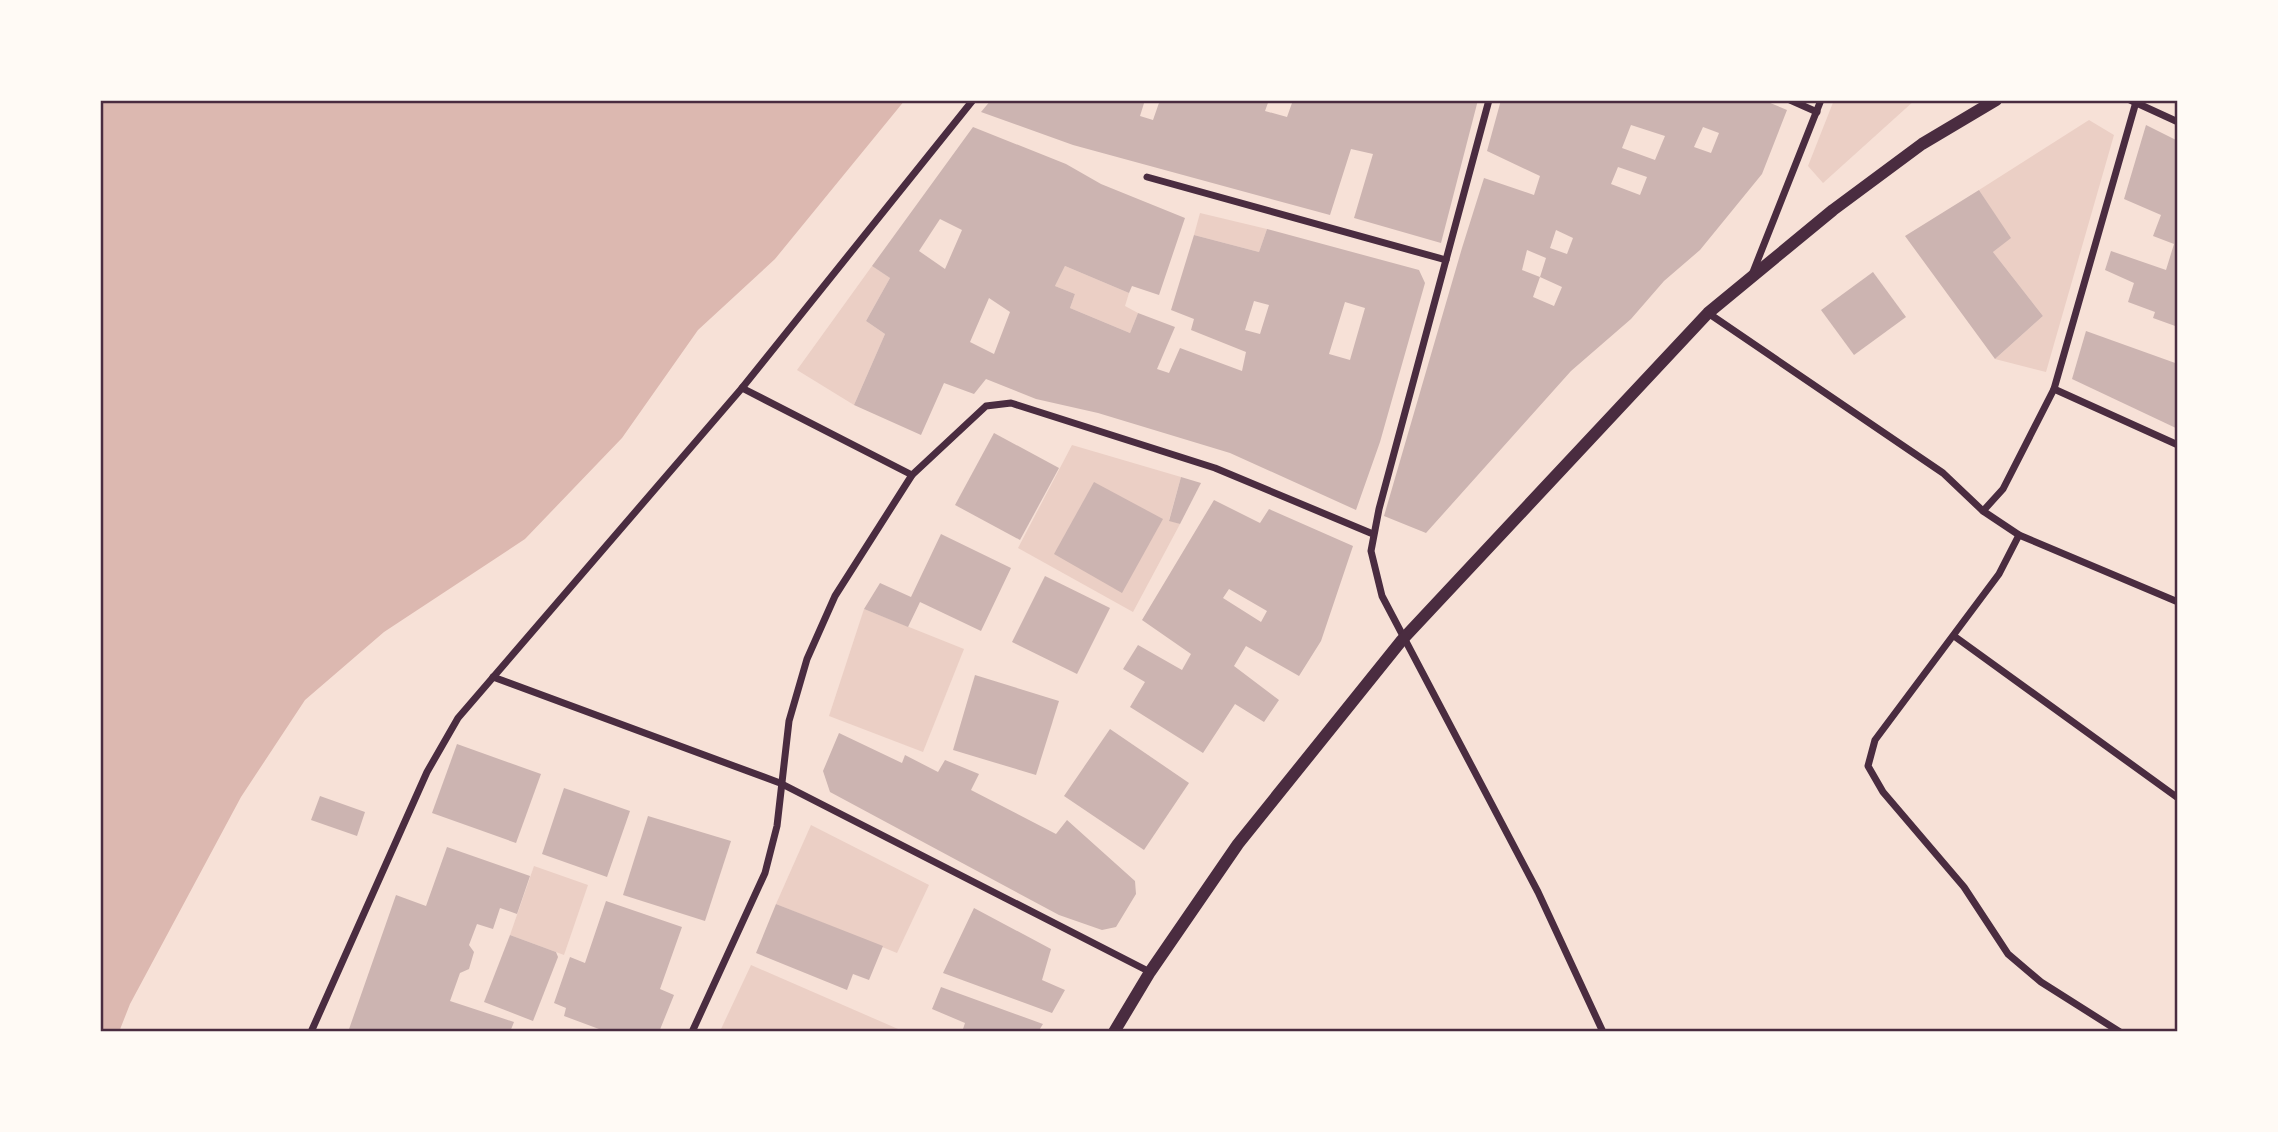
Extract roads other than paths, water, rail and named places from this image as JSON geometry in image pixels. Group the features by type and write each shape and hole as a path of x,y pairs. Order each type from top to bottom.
{"street":[{"path":"311,1032 427,772 458,718 742,388 973,100"},
{"path":"1489,100 1373,534 1373,571 1402,640 1538,892 1603,1032"},
{"path":"1790,100 1817,113"},
{"path":"1753,273 1821,100"},
{"path":"1114,1032 1150,972 1238,844 1402,640 1708,313 1753,273 1922,144 1996,100"},
{"path":"1983,511 2003,489 2054,389 2133,101 2178,121"},
{"path":"1147,177 1446,260"},
{"path":"1708,313 1943,473 1983,511 2019,535 2178,602"},
{"path":"742,388 912,475"},
{"path":"2054,389 2178,445"},
{"path":"692,1032 765,873 777,826 789,720 807,659 835,596 912,475 986,406 1011,403 1215,468 1373,534"},
{"path":"2019,535 1998,574 1875,740 1868,766 1873,777 1964,887 2008,954 2041,982 2120,1032"},
{"path":"1954,636 2178,797"},
{"path":"493,677 780,783 1150,972"}]}
